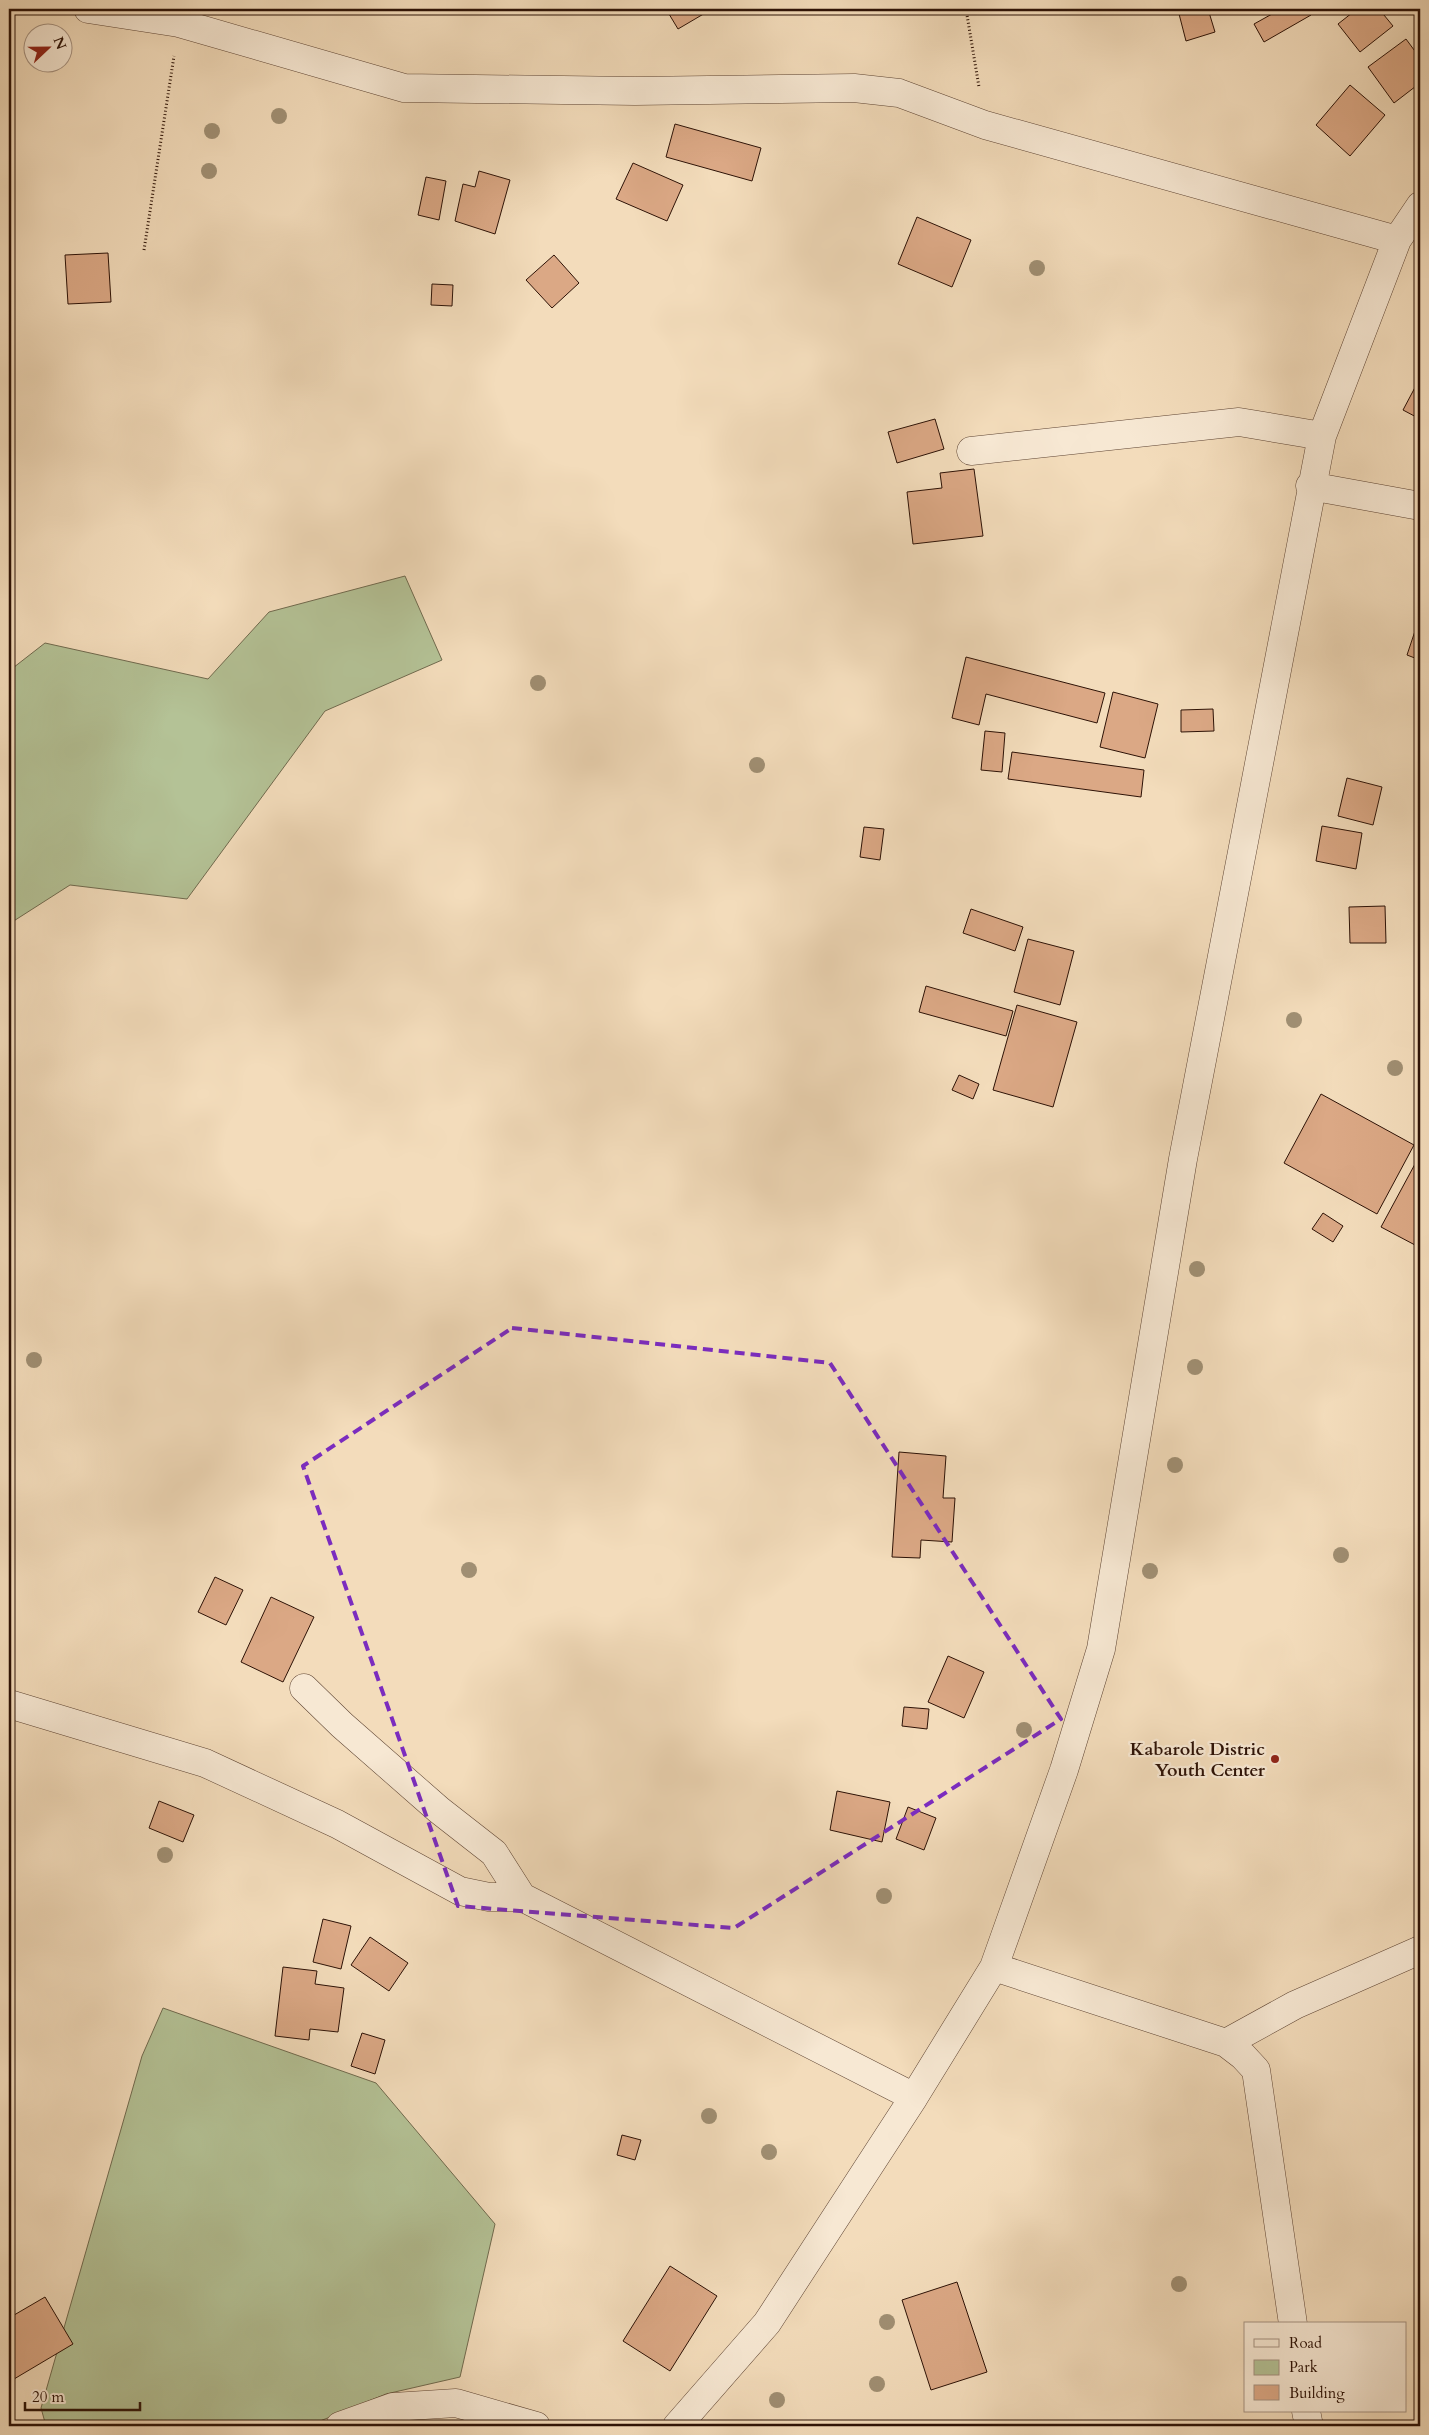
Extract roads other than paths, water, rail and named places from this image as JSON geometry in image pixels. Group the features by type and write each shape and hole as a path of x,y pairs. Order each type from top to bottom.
{"street":[{"path":"88,9 179,23 404,88 635,91 854,88 898,92 985,125 1396,240"},
{"path":"677,2426 767,2323 914,2097 994,1967 1064,1770 1101,1649 1183,1159 1310,486 1322,436 1396,240 1420,206"},
{"path":"971,451 1238,422 1322,436"},
{"path":"1310,486 1420,506"},
{"path":"304,1688 342,1725 440,1810 494,1853 522,1897"},
{"path":"9,1704 204,1763 337,1824 460,1891 489,1897 522,1897 914,2097"},
{"path":"1226,2043 1295,2005 1420,1950"},
{"path":"994,1967 1226,2043 1243,2056 1256,2070 1293,2322"},
{"path":"340,2426 393,2407 456,2402 536,2426"},
{"path":"1306,2412 1309,2426"}],"place":[{"name":"Kabarole Distric Youth Center","path":"1275,1759"}]}
